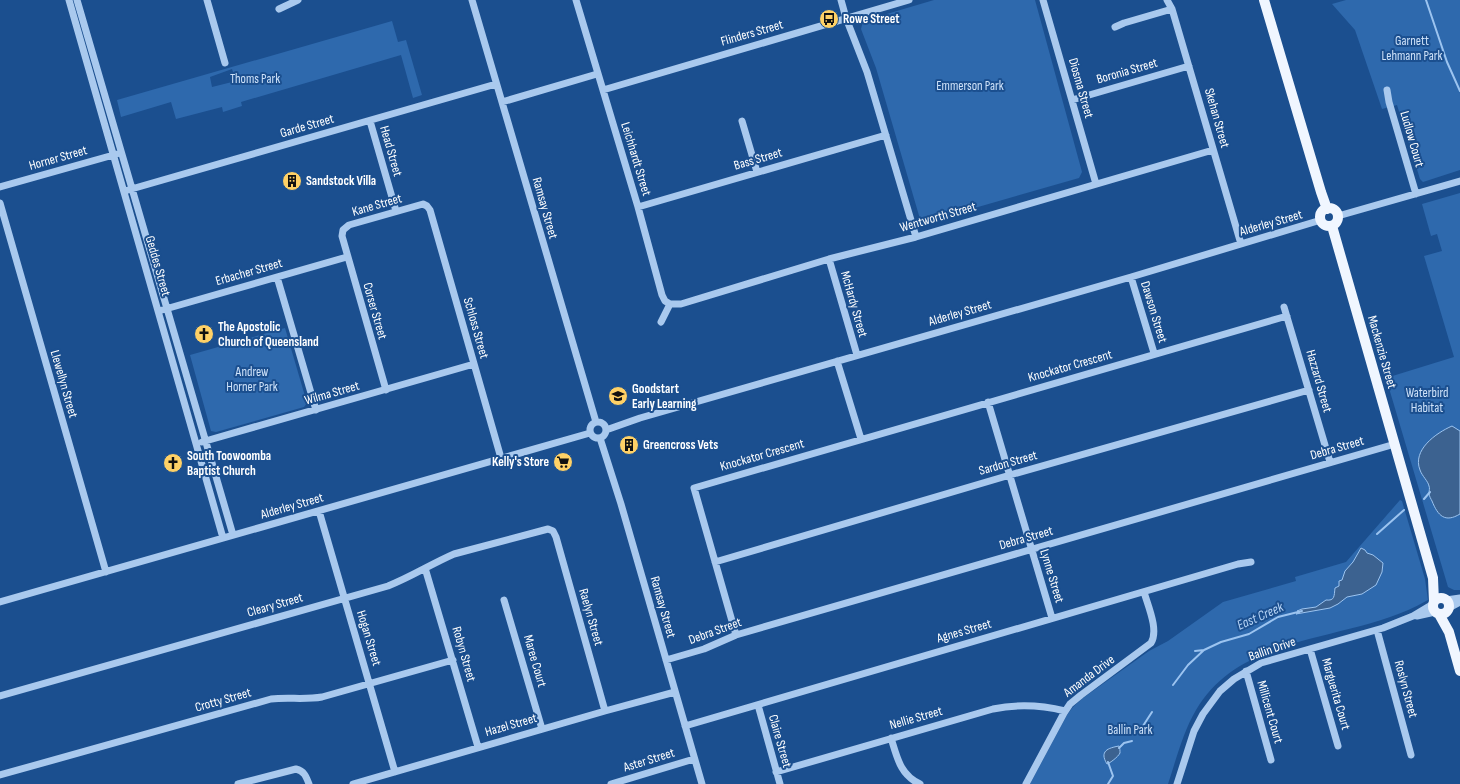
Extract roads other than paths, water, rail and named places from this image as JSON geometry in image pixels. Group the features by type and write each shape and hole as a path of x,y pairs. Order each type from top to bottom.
{"main road":[{"path":"1264,0 1327,209"},
{"path":"1327,209 1334,210 1338,216 1337,222 1332,226 1326,226 1321,220 1321,214 1327,209"},
{"name":"Mackenzie Street","path":"1332,226 1460,671"}],"street":[{"name":"Geddes Street","path":"69,0 223,538"},
{"name":"Geddes Street","path":"77,0 233,535"},
{"path":"207,0 225,62"},
{"path":"279,9 298,0"},
{"name":"Ramsay Street","path":"472,0 596,422"},
{"name":"Leichhardt Street","path":"576,0 638,207 662,295 670,304"},
{"path":"841,0 846,18 867,72 916,237"},
{"name":"Flinders Street","path":"602,90 909,0"},
{"name":"Diosma Street","path":"1043,0 1096,184"},
{"path":"1114,28 1169,3"},
{"name":"Skehan Street","path":"1169,3 1241,244"},
{"path":"75,20 83,18"},
{"name":"Boronia Street","path":"1072,100 1189,66"},
{"path":"502,102 598,74"},
{"name":"Garde Street","path":"124,192 496,84"},
{"name":"Ludlow Court","path":"1387,90 1389,102 1416,194"},
{"name":"Head Street","path":"370,121 396,212"},
{"path":"742,121 757,172"},
{"name":"Bass Street","path":"638,207 886,135"},
{"name":"Wentworth Street","path":"670,304 681,304 829,259 916,237 1213,150"},
{"name":"Horner Street","path":"0,187 122,153"},
{"path":"1338,216 1460,181"},
{"name":"Llewellyn Street","path":"0,203 106,572"},
{"name":"Kane Street","path":"342,239 344,230 348,225 420,205 427,206"},
{"name":"Schloss Street","path":"427,206 430,210 502,458"},
{"name":"Alderley Street","path":"606,430 621,424 1131,277 1321,220"},
{"name":"Corser Street","path":"342,239 386,390"},
{"name":"Erbacher Street","path":"158,311 347,257"},
{"name":"McHardy Street","path":"829,259 857,355"},
{"path":"277,277 316,410"},
{"name":"Dawson Street","path":"1131,277 1154,353"},
{"path":"661,322 670,304"},
{"name":"Hazzard Street","path":"1284,306 1330,462"},
{"name":"Knockator Crescent","path":"736,635 715,562 690,486 861,439 1154,353 1287,316"},
{"path":"837,361 861,439"},
{"name":"Wilma Street","path":"196,444 474,364"},
{"name":"Sardon Street","path":"715,562 1010,475 1308,390"},
{"name":"Lynne Street","path":"988,402 1052,618"},
{"path":"596,422 603,424 606,430 604,435 600,438 594,437 590,433 590,427 596,422"},
{"name":"Alderley Street","path":"0,602 590,433"},
{"name":"Ramsay Street","path":"600,438 621,504 702,784"},
{"name":"Debra Street","path":"666,660 704,649 736,635 1395,444"},
{"name":"Hogan Street","path":"319,511 395,772"},
{"name":"Cleary Street","path":"0,696 388,586 404,580 454,554 541,530 548,529 553,531"},
{"name":"Raelyn Street","path":"553,531 556,537 605,711"},
{"name":"Agnes Street","path":"685,726 1238,564 1251,562"},
{"name":"Robyn Street","path":"426,568 478,747"},
{"name":"Amanda Drive","path":"1026,784 1065,711 1075,699 1151,644 1154,638 1155,629 1144,592"},
{"name":"Ballin Drive","path":"1177,784 1194,731 1202,714 1220,691 1246,671 1270,660 1377,630 1460,598"},
{"name":"Maree Court","path":"504,600 542,729"},
{"path":"1441,606 1460,602"},
{"name":"Roslyn Street","path":"1377,630 1411,755"},
{"name":"Marguerita Court","path":"1310,649 1338,746"},
{"name":"Crotty Street","path":"0,775 271,699 309,699 322,697 453,660"},
{"name":"Millicent Court","path":"1246,671 1271,760"},
{"name":"Hazel Street","path":"354,784 478,747 675,692"},
{"name":"Claire Street","path":"758,705 780,784"},
{"name":"Nellie Street","path":"776,772 983,711 1003,707 1034,705 1065,711"},
{"path":"891,738 897,759 902,769 908,777 920,784"},
{"name":"Aster Street","path":"611,784 624,782 694,759"},
{"path":"238,784 290,769 300,770 304,774 309,784"}],"waterway":[{"name":"East Creek","path":"1426,0 1447,62 1460,91"},
{"name":"East Creek","path":"1424,499 1430,492"},
{"name":"East Creek","path":"1377,534 1404,510"},
{"name":"East Creek","path":"1173,685 1188,665 1204,650 1221,642 1249,634 1278,617 1302,611"},
{"name":"East Creek","path":"1195,651 1204,650"},
{"name":"East Creek","path":"1141,729 1152,712"},
{"name":"East Creek","path":"1119,748 1124,743 1132,741"},
{"name":"East Creek","path":"1108,762 1113,776 1108,784"}],"place":[{"name":"Rowe Street","path":"829,19"},
{"name":"Sandstock Villa","path":"292,181"},
{"name":"The Apostolic Church of Queensland","path":"204,334"},
{"name":"Goodstart Early Learning","path":"618,396"},
{"name":"Greencross Vets","path":"629,445"},
{"name":"Kelly's Store","path":"563,462"},
{"name":"South Toowoomba Baptist Church","path":"173,463"}],"park label":[{"name":"Garnett Lehmann Park","path":"1412,48"},
{"name":"Thoms Park","path":"255,79"},
{"name":"Emmerson Park","path":"970,86"},
{"name":"Andrew Horner Park","path":"252,380"},
{"name":"Waterbird Habitat","path":"1427,400"},
{"name":"Ballin Park","path":"1130,730"}]}
